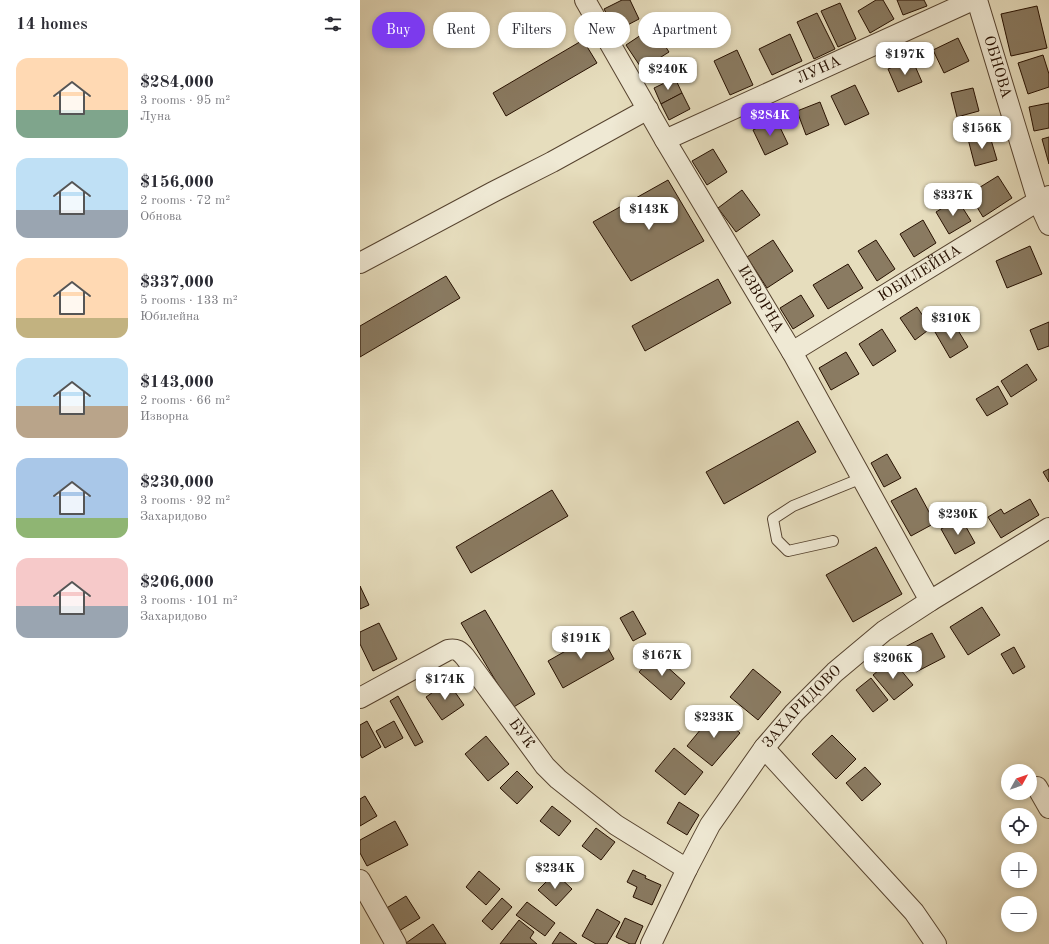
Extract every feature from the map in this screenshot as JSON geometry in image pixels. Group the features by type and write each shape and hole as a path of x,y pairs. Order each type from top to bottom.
{"street":[{"name":"ИЗВОРНА","path":"585,0 665,140 792,352 930,601"},
{"name":"ЛУНА","path":"665,140 973,0"},
{"name":"ОБНОВА","path":"977,0 1043,199 1049,224"},
{"path":"360,263 552,162 648,109"},
{"name":"ЮБИЛЕЙНА","path":"792,352 1043,199"},
{"name":"ЗАХАРИДОВО","path":"651,944 710,825 764,748 794,713 835,672 884,631 1049,528"},
{"name":"БУК","path":"360,698 448,650 456,650 461,652 546,766 558,779 620,828 687,869"},
{"path":"764,748 914,912 936,944"},
{"path":"1037,787 1049,808"},
{"path":"360,880 396,944"}],"lane":[{"path":"833,541 788,551 777,540 773,519 793,506 862,478"}],"building":[{"path":"622,0 630,0 638,20 630,24 630,12 606,12 604,9"},
{"path":"876,0 883,0 894,19 870,33 858,11"},
{"path":"897,0 924,0 927,6 903,15"},
{"path":"840,3 856,39 838,47 821,11"},
{"path":"1037,6 1047,48 1011,56 1001,14"},
{"path":"817,13 835,49 814,59 797,22"},
{"path":"790,34 802,61 772,75 759,49"},
{"path":"638,37 638,48 666,48 669,52 642,69 628,48 630,48 630,42"},
{"path":"958,38 969,61 944,73 933,50"},
{"path":"574,45 574,48 588,48 597,63 506,116 493,93"},
{"path":"737,50 753,85 730,95 714,61"},
{"path":"1043,55 1049,74 1049,87 1028,94 1018,63"},
{"path":"912,59 922,82 898,92 888,69"},
{"path":"675,78 682,93 661,104 654,88"},
{"path":"855,85 869,114 845,125 831,96"},
{"path":"973,88 979,111 957,117 951,93"},
{"path":"682,93 690,109 669,120 661,104"},
{"path":"820,102 829,125 806,135 797,111"},
{"path":"1049,103 1049,128 1034,131 1029,107"},
{"path":"776,119 788,144 765,155 753,130"},
{"path":"989,133 997,160 975,166 968,139"},
{"path":"1049,137 1049,164 1042,139"},
{"path":"713,149 727,172 707,185 692,161"},
{"path":"998,176 1012,198 983,217 969,194"},
{"path":"668,180 704,241 631,281 593,222"},
{"path":"742,190 760,215 736,232 718,208"},
{"path":"957,199 971,221 949,234 936,212"},
{"path":"923,220 936,243 914,257 900,234"},
{"path":"773,240 793,271 767,288 747,257"},
{"path":"876,240 895,269 877,281 858,251"},
{"path":"1030,246 1042,274 1007,288 996,261"},
{"path":"848,264 863,288 828,309 813,285"},
{"path":"446,276 460,298 360,357 360,326"},
{"path":"718,279 731,303 645,351 632,326"},
{"path":"801,295 814,316 793,329 780,308"},
{"path":"917,307 931,328 915,340 900,318"},
{"path":"953,322 968,347 950,358 935,332"},
{"path":"1049,322 1049,346 1038,350 1030,330"},
{"path":"882,329 896,351 873,366 859,344"},
{"path":"846,352 859,374 831,390 819,368"},
{"path":"1027,364 1037,380 1011,397 1001,381"},
{"path":"998,386 1008,404 987,416 976,399"},
{"path":"798,421 816,452 724,504 706,472"},
{"path":"887,454 901,478 884,487 871,463"},
{"path":"1049,469 1049,482 1043,472"},
{"path":"916,488 935,523 911,536 891,501"},
{"path":"552,490 568,516 471,573 456,547"},
{"path":"1030,499 1039,515 1001,538 988,517 1001,509 1004,514"},
{"path":"961,518 975,543 955,554 941,529"},
{"path":"876,547 902,594 853,622 826,575"},
{"path":"360,586 369,605 360,609"},
{"path":"982,607 1000,635 968,655 950,627"},
{"path":"485,610 535,694 512,708 461,623"},
{"path":"633,611 646,634 633,641 620,618"},
{"path":"379,623 397,659 373,671 360,644 360,632"},
{"path":"599,632 614,659 563,688 548,661"},
{"path":"932,633 945,657 916,672 903,648"},
{"path":"1014,647 1025,667 1013,674 1001,654"},
{"path":"654,655 685,683 671,700 639,672"},
{"path":"892,659 913,685 894,700 873,675"},
{"path":"753,669 781,692 758,720 730,697"},
{"path":"871,678 888,700 873,712 856,690"},
{"path":"448,682 464,705 442,720 426,697"},
{"path":"398,696 423,742 415,746 390,701"},
{"path":"715,712 740,733 712,766 687,746"},
{"path":"367,721 381,747 362,758 360,754 360,725"},
{"path":"394,721 403,738 385,748 376,731"},
{"path":"832,735 856,759 836,779 812,754"},
{"path":"486,736 509,764 488,781 465,754"},
{"path":"674,748 703,772 685,795 655,771"},
{"path":"865,767 881,784 862,801 846,783"},
{"path":"517,771 533,787 517,804 500,788"},
{"path":"365,796 377,816 360,826 360,799"},
{"path":"679,802 699,815 687,835 667,823"},
{"path":"552,806 571,821 559,836 540,821"},
{"path":"395,821 408,845 367,866 360,853 360,840"},
{"path":"596,828 615,842 601,860 582,846"},
{"path":"633,870 646,876 645,878 661,885 652,905 633,897 637,887 627,882"},
{"path":"479,871 500,889 486,905 466,887"},
{"path":"555,873 572,889 556,906 538,890"},
{"path":"406,896 420,918 399,931 385,909"},
{"path":"502,898 512,907 492,930 482,921"},
{"path":"527,902 555,923 545,936 516,915"},
{"path":"597,909 620,922 607,944 596,944 582,936"},
{"path":"625,918 643,926 635,944 630,944 616,937"},
{"path":"519,920 534,932 530,938 537,944 500,944"},
{"path":"433,924 446,944 406,943"},
{"path":"560,932 577,944 552,944"}]}
